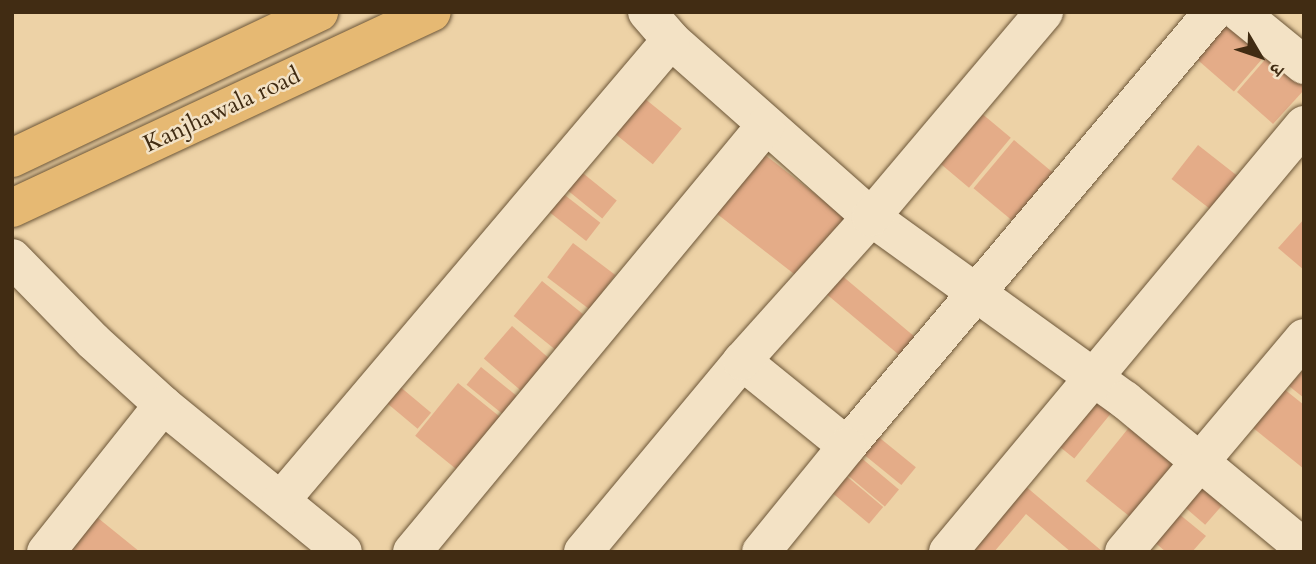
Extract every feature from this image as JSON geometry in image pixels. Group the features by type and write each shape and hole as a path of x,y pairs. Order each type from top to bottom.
{"main road":[{"name":"Kanjhawala road","path":"12,158 319,12"},
{"name":"Kanjhawala road","path":"12,208 432,12"}],"street":[{"path":"583,552 741,361 871,217 1044,12"},
{"path":"761,552 974,294 1213,12"},
{"path":"1239,12 1304,65"},
{"path":"281,500 659,26 871,217 974,294 1125,400 1304,548"},
{"path":"412,552 766,125"},
{"path":"948,552 1304,125"},
{"path":"12,258 93,341 163,405 343,552"},
{"path":"1124,552 1304,338"},
{"path":"741,361 847,446"},
{"path":"46,552 163,405"}],"building":[{"path":"1234,12 1273,46 1234,91 1195,57"},
{"path":"1275,48 1304,73 1304,90 1273,124 1237,92"},
{"path":"639,94 682,129 653,164 610,130"},
{"path":"974,107 1011,138 969,188 932,157"},
{"path":"1014,140 1056,175 1016,224 974,188"},
{"path":"1198,145 1240,178 1213,212 1172,179"},
{"path":"755,147 850,221 803,281 708,207"},
{"path":"574,166 617,201 602,218 560,184"},
{"path":"557,189 600,223 586,241 543,207"},
{"path":"1304,219 1304,270 1278,248"},
{"path":"573,243 615,275 589,309 547,277"},
{"path":"834,269 924,344 908,363 819,287"},
{"path":"542,281 583,314 555,349 514,316"},
{"path":"512,326 549,358 521,391 484,358"},
{"path":"481,367 518,397 504,415 467,385"},
{"path":"1304,369 1304,398 1289,386"},
{"path":"392,380 431,413 418,429 379,396"},
{"path":"458,383 501,418 458,470 415,436"},
{"path":"1088,386 1115,408 1074,459 1047,437"},
{"path":"1284,389 1304,405 1304,469 1252,427"},
{"path":"1131,425 1180,465 1135,521 1086,481"},
{"path":"870,430 916,467 901,485 856,448"},
{"path":"853,451 899,490 885,506 839,468"},
{"path":"838,469 883,507 869,524 824,486"},
{"path":"1195,471 1227,499 1205,525 1173,497"},
{"path":"1017,479 1103,552 1071,552 1026,514 994,552 956,552"},
{"path":"1168,505 1206,536 1192,552 1166,552 1144,533"},
{"path":"93,514 140,552 68,552"}]}
